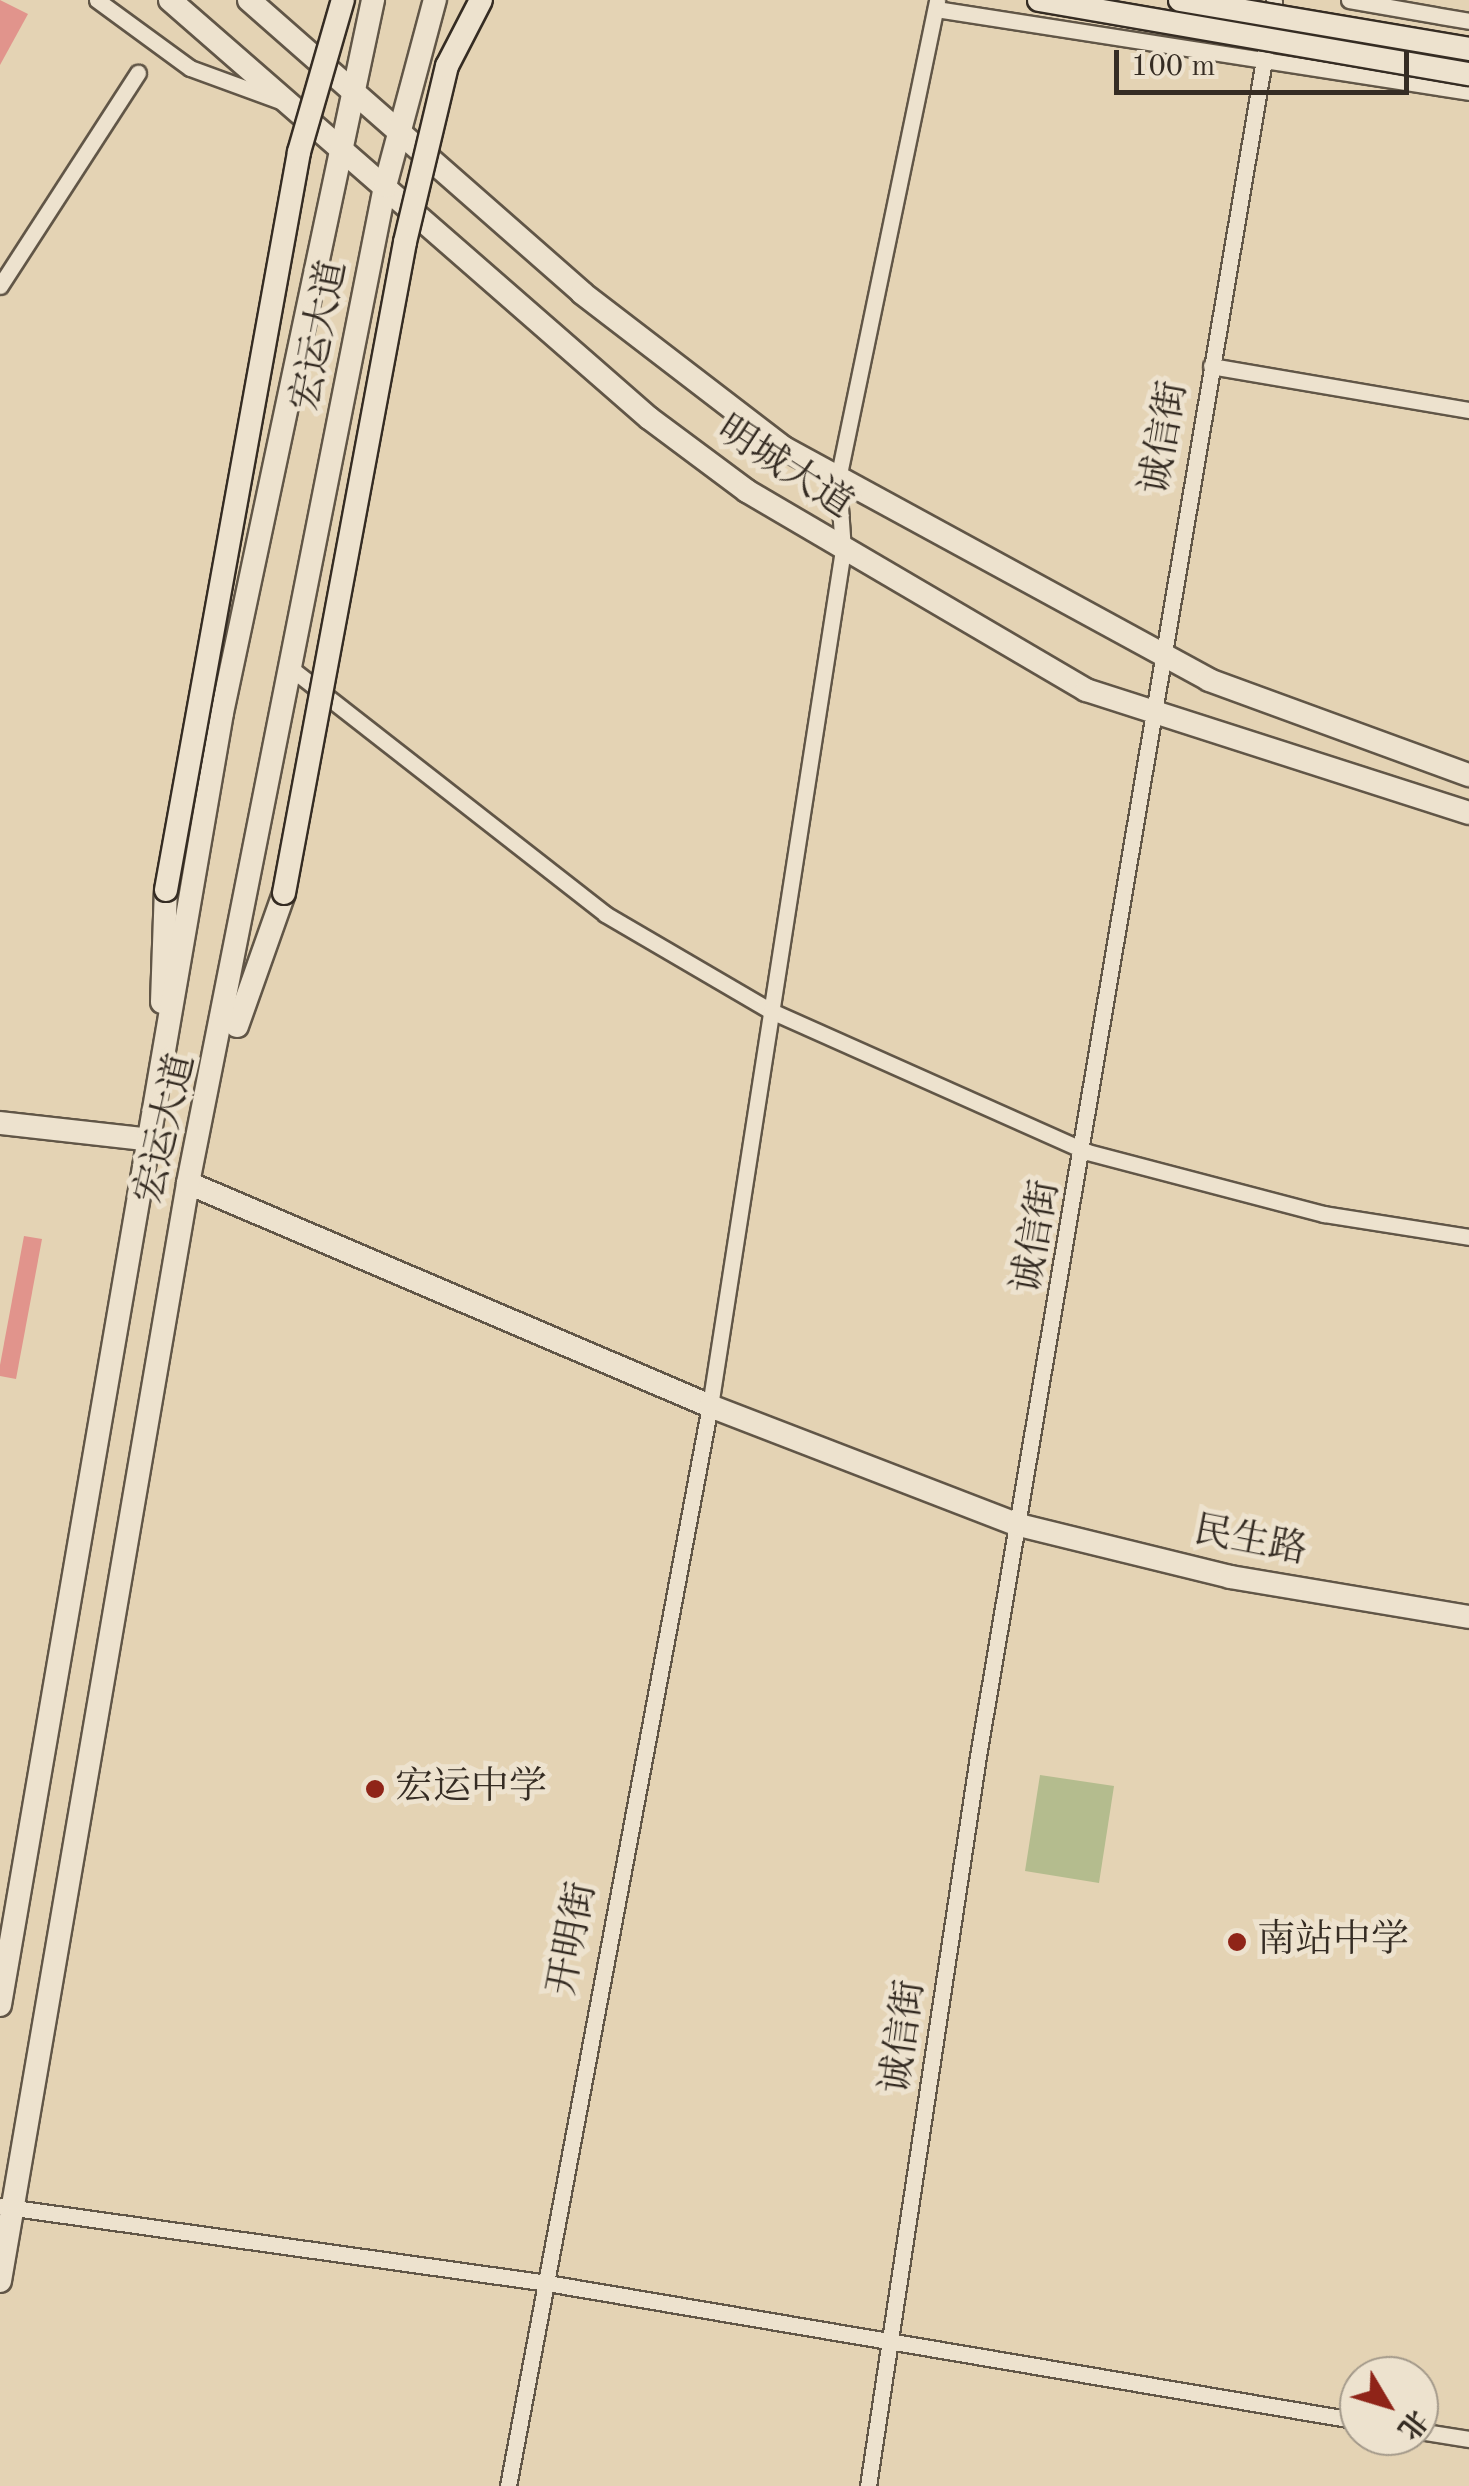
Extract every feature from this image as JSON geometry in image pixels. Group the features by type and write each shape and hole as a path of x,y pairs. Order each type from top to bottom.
{"main road":[{"name":"明城大道","path":"170,0 282,102 342,145 649,418 843,550 1086,690 1160,718 1469,813"},
{"name":"明城大道","path":"250,0 355,91 398,135 681,373 838,479 1161,656 1469,775"},
{"path":"160,1089 166,890 299,152 344,0"},
{"name":"宏运大道","path":"0,2005 222,713 374,0"},
{"name":"宏运大道","path":"0,2281 7,2206 188,1183 212,1096 385,186 435,0"},
{"path":"212,1096 284,893 405,242 447,66 481,0"},
{"path":"1040,0 1469,74"},
{"path":"1180,0 1469,49"},
{"path":"0,1124 151,1140"},
{"name":"民生路","path":"188,1183 710,1406 1019,1525 1230,1577 1469,1618"}],"street":[{"path":"96,0 190,68 282,102"},
{"name":"诚信街","path":"868,2486 1019,1525 1160,718 1161,656 1274,0"},
{"path":"1350,0 1469,21"},
{"path":"937,5 1265,54 1469,92"},
{"name":"开明街","path":"508,2486 540,2282 710,1406 843,550 838,479 937,5"},
{"path":"0,286 138,74"},
{"path":"1211,366 1469,410"},
{"path":"293,670 605,914 771,1011 1087,1152 1324,1214 1469,1238"},
{"path":"7,2206 540,2282 1339,2418"},
{"path":"1439,2435 1469,2440"}],"green space":[{"path":"1040,1775 1114,1786 1099,1883 1025,1871"}],"building":[{"path":"0,0 28,14 0,65"},
{"path":"24,1236 42,1239 16,1379 0,1376 0,1365"}],"place":[{"name":"宏运中学","path":"375,1789"},
{"name":"南站中学","path":"1237,1942"}]}
